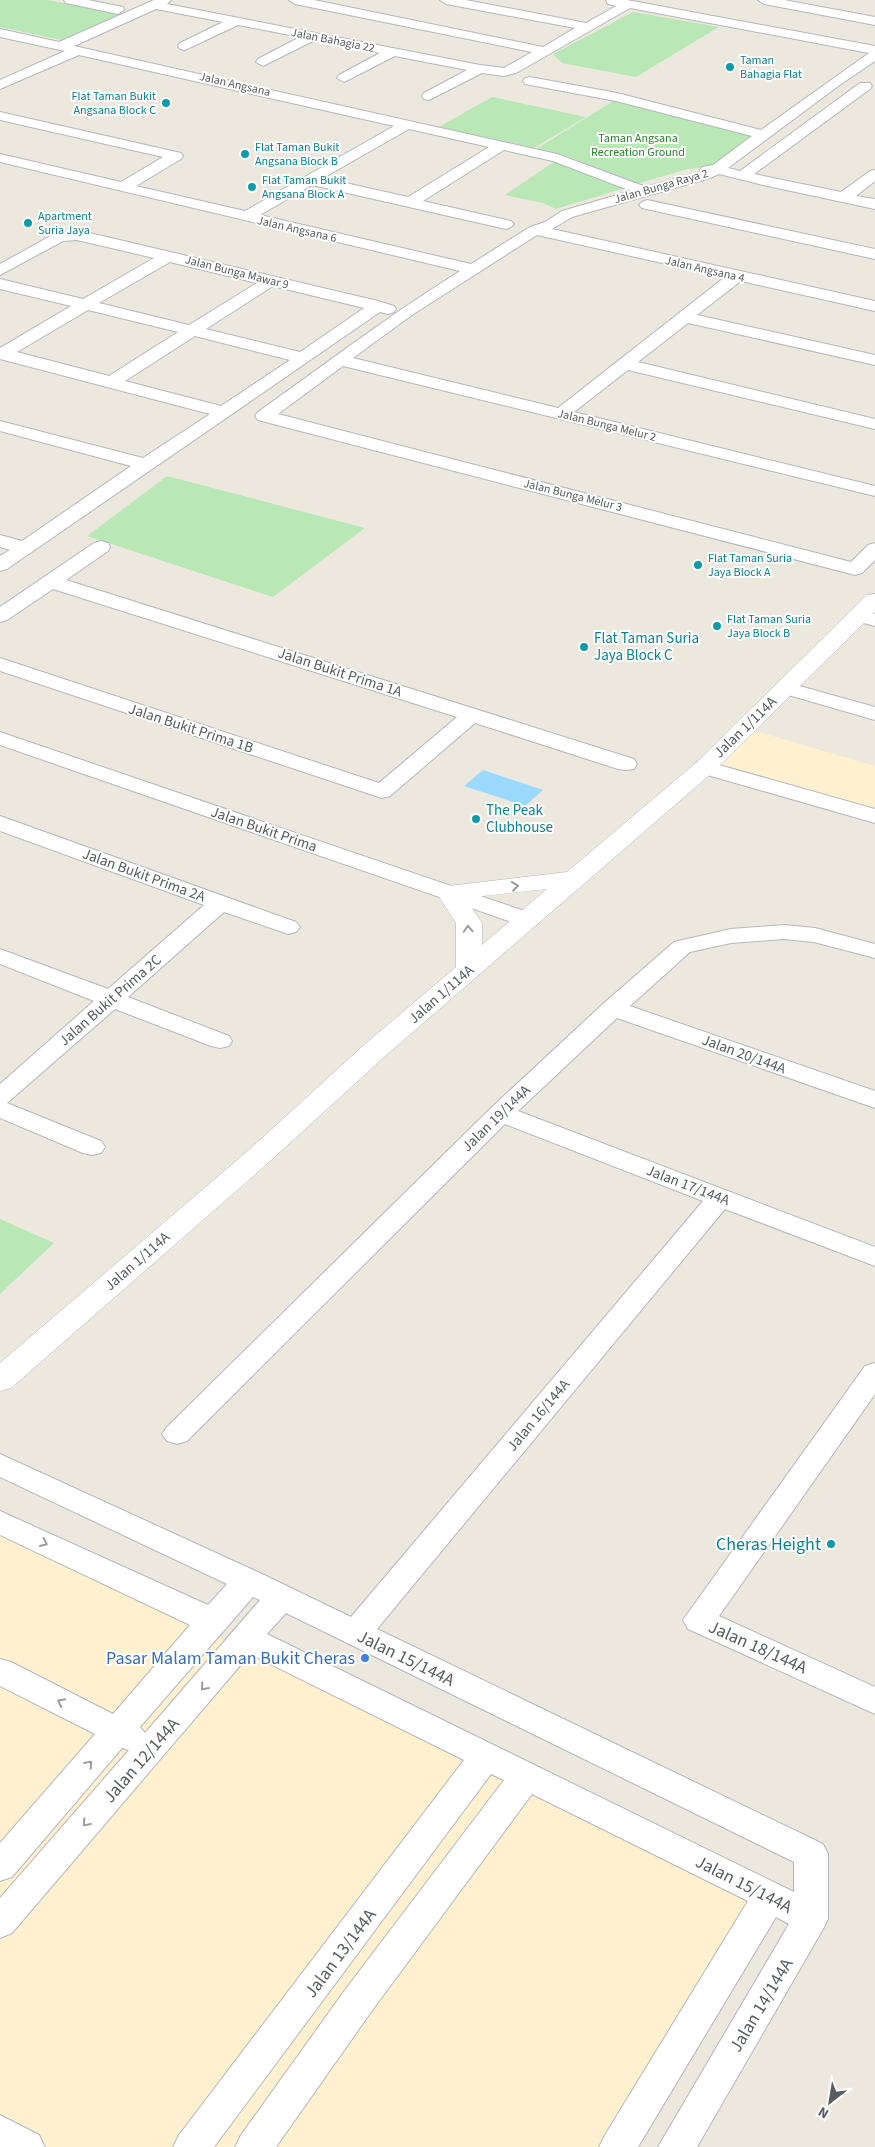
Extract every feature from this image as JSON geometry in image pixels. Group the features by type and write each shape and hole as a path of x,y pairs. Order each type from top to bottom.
{"street":[{"path":"70,0 118,10"},
{"path":"300,0 545,50 628,4"},
{"path":"446,0 588,27"},
{"path":"607,0 875,50"},
{"path":"645,7 657,0"},
{"path":"764,0 875,21"},
{"path":"62,46 160,3"},
{"name":"Jalan Bahagia 22","path":"160,3 236,21 480,70 504,72 511,70 545,50"},
{"path":"721,21 734,13"},
{"path":"185,46 236,21"},
{"name":"Jalan Angsana","path":"0,33 557,158 641,195 875,254"},
{"path":"263,62 313,36"},
{"path":"0,85 79,50"},
{"path":"344,78 393,52"},
{"name":"Jalan Bunga Raya 2","path":"264,416 406,312 535,230 550,225 567,214 641,195 717,169 836,81 875,55"},
{"path":"428,96 480,70"},
{"path":"530,81 617,97 763,135"},
{"path":"836,81 870,87"},
{"path":"742,176 870,87"},
{"path":"0,116 176,156 122,187"},
{"path":"0,132 22,121"},
{"path":"245,217 407,124"},
{"path":"411,202 503,145"},
{"name":"Jalan Angsana 6","path":"0,158 472,269"},
{"path":"717,169 875,204"},
{"path":"842,198 875,174"},
{"path":"310,180 506,224"},
{"name":"Jalan Angsana 4","path":"535,230 875,306"},
{"name":"Jalan Bunga Mawar 9","path":"25,255 59,237 67,235 92,238 406,312"},
{"path":"8,251 25,255"},
{"path":"0,270 25,255"},
{"path":"1,354 168,256"},
{"path":"560,414 737,276"},
{"path":"110,383 270,281"},
{"path":"0,284 304,358"},
{"path":"0,565 144,464 304,358 378,306"},
{"path":"684,317 875,360"},
{"path":"1,354 224,412"},
{"name":"Jalan Bunga Melur 2","path":"339,360 875,491"},
{"path":"624,364 875,424"},
{"name":"Jalan Bunga Melur 3","path":"264,416 855,569 875,549"},
{"path":"0,426 144,464"},
{"path":"0,540 25,548"},
{"path":"0,616 101,547"},
{"name":"Jalan Bukit Prima 1A","path":"52,582 626,764"},
{"name":"Jalan 1/114A","path":"0,1380 259,1156 374,1051 705,766 785,688 870,612"},
{"name":"Jalan Bukit Prima 1B","path":"0,664 382,791 473,714"},
{"path":"785,688 875,714"},
{"name":"Jalan Bukit Prima","path":"0,738 528,920"},
{"path":"705,766 875,816"},
{"name":"Jalan Bukit Prima 2A","path":"0,822 220,904 288,927"},
{"path":"469,971 469,923 449,892 574,879"},
{"name":"Jalan Bukit Prima 2C","path":"0,1097 220,904"},
{"name":"Jalan 19/144A","path":"177,1434 501,1113 682,947 731,936 784,932 816,935 875,951"},
{"path":"0,956 220,1041"},
{"name":"Jalan 20/144A","path":"614,1008 875,1100"},
{"path":"0,1109 92,1146"},
{"name":"Jalan 17/144A","path":"501,1113 875,1257"},
{"name":"Jalan 16/144A","path":"356,1633 720,1198"},
{"name":"Jalan 18/144A","path":"875,1373 699,1620 875,1701"},
{"name":"Jalan 15/144A","path":"0,1465 249,1581 811,1854 811,1919 770,1896 246,1638"},
{"path":"0,1522 212,1621"},
{"path":"0,1867 212,1621 249,1581"},
{"name":"Jalan 12/144A","path":"0,1923 281,1597"},
{"path":"0,1671 150,1748"},
{"name":"Jalan 13/144A","path":"192,2147 320,1980 485,1757"},
{"path":"254,2147 358,2001 526,1777"},
{"path":"618,2147 770,1896"},
{"name":"Jalan 14/144A","path":"677,2147 811,1919"},
{"path":"0,2132 26,2147"}],"shaded area":[{"path":"755,731 875,766 875,812 719,767"},
{"path":"0,1533 301,1677 753,1899 607,2147 0,2147"}],"green space":[{"path":"0,0 48,0 122,15 66,41 0,27"},
{"path":"633,12 719,27 636,77 562,63 553,54"},
{"path":"492,97 586,117 532,149 437,128"},
{"name":"Taman Angsana Recreation Ground","path":"615,100 756,136 713,167 688,169 636,184 567,156 536,149"},
{"path":"555,161 625,188 556,209 543,203 505,195"},
{"path":"167,476 365,528 273,597 87,536"},
{"path":"0,1219 54,1243 0,1294"}],"water":[{"path":"483,770 543,790 525,806 464,786"}],"place":[{"name":"Taman Bahagia Flat","path":"730,67"},
{"name":"Flat Taman Bukit Angsana Block C","path":"166,103"},
{"name":"Flat Taman Bukit Angsana Block B","path":"245,154"},
{"name":"Flat Taman Bukit Angsana Block A","path":"252,187"},
{"name":"Apartment Suria Jaya","path":"28,223"},
{"name":"Flat Taman Suria Jaya Block A","path":"698,565"},
{"name":"Flat Taman Suria Jaya Block B","path":"717,626"},
{"name":"Flat Taman Suria Jaya Block C","path":"584,647"},
{"name":"The Peak Clubhouse","path":"476,819"},
{"name":"Cheras Height","path":"831,1544"},
{"name":"Pasar Malam Taman Bukit Cheras","path":"365,1658"}]}
